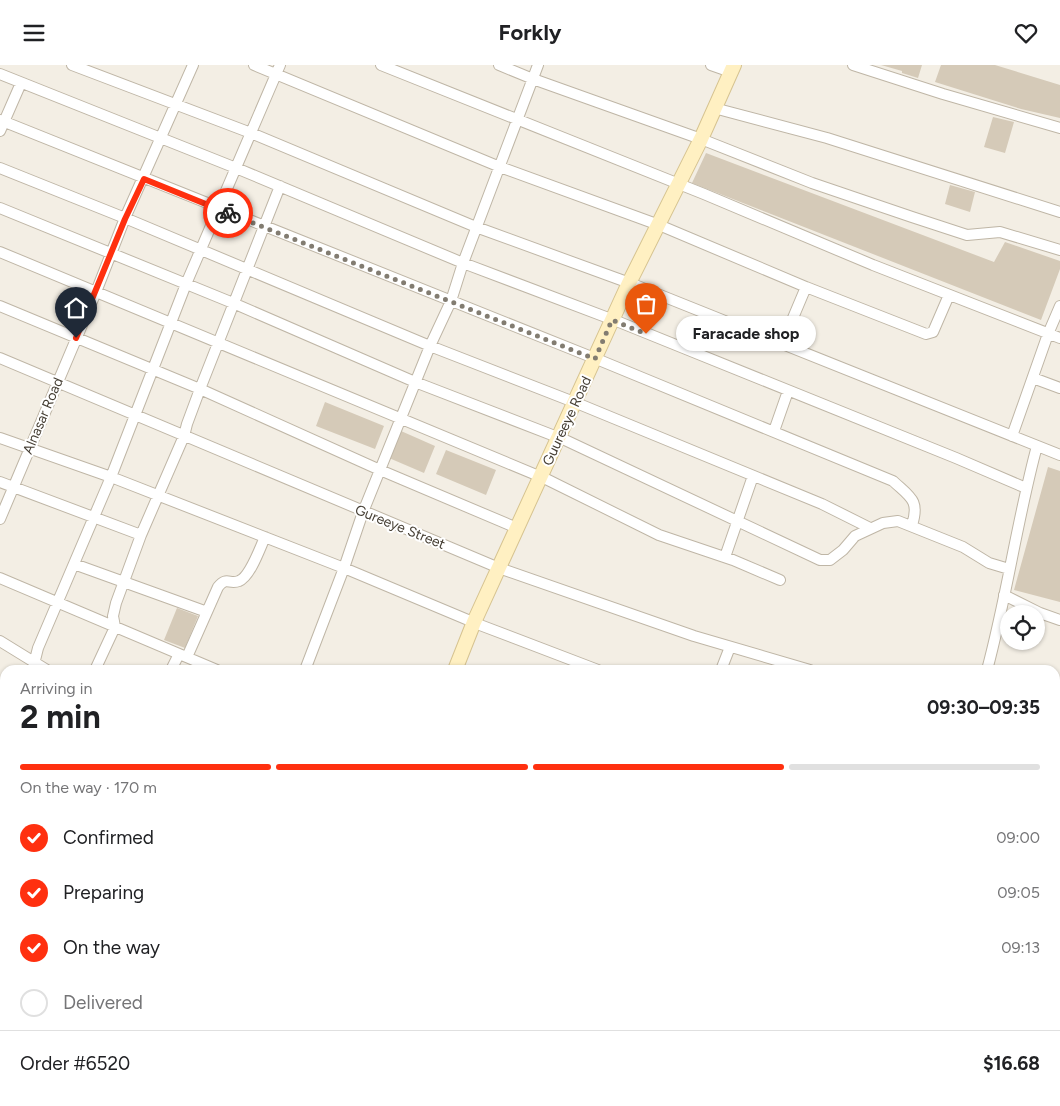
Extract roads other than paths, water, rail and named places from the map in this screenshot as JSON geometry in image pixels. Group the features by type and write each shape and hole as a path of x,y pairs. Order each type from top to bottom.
{"street":[{"path":"72,65 251,133 476,227 630,283 1060,455"},
{"name":"Alnasar Road","path":"0,519 125,219 177,105 193,65"},
{"path":"254,65 278,69 500,167 659,225 806,287 926,334 933,332 949,295"},
{"path":"381,65 678,184 873,265 1060,338"},
{"path":"499,65 701,139 812,183 967,235 1000,232 1060,250"},
{"path":"307,665 344,568 363,511 430,346 451,301 462,263 538,65"},
{"path":"711,65 733,68"},
{"path":"853,65 943,94 1060,128"},
{"name":"Guureeye Road","path":"457,665 499,567 612,320 701,139 733,68"},
{"path":"34,663 38,648 111,477 186,284 278,69"},
{"path":"0,75 162,138 462,263 612,320 1026,488"},
{"path":"21,83 1,125 144,179 451,301 893,481 913,499 916,512 912,525"},
{"path":"714,108 827,138 1060,212"},
{"path":"0,168 430,346 575,402 752,477 822,504 870,528"},
{"path":"97,665 115,627 113,616 123,583 184,436 233,303 280,186"},
{"path":"0,208 233,303 416,382 559,438 820,560 830,561 855,536 870,528 883,523 898,521 964,547 989,563 1010,569"},
{"path":"0,252 540,477 659,535 724,557 780,580"},
{"path":"782,344 806,287"},
{"path":"0,306 200,389 380,470 518,528"},
{"path":"1012,436 1048,333 1060,306"},
{"name":"Gureeye Street","path":"0,358 499,567 684,632 793,665"},
{"path":"1033,378 1060,388"},
{"path":"774,431 788,391"},
{"path":"0,438 111,477 344,568 474,623 585,665"},
{"path":"988,665 999,625 1026,488 1037,446"},
{"path":"724,557 752,477"},
{"path":"0,482 142,535"},
{"path":"175,665 183,656 222,581 237,582 248,574 264,537"},
{"path":"74,564 207,612"},
{"path":"0,578 206,665"},
{"path":"1004,595 1040,613 1060,620"},
{"path":"0,641 38,665"},
{"path":"723,665 730,647"}],"place":[{"name":"Faracade shop","path":"646,334"}]}
